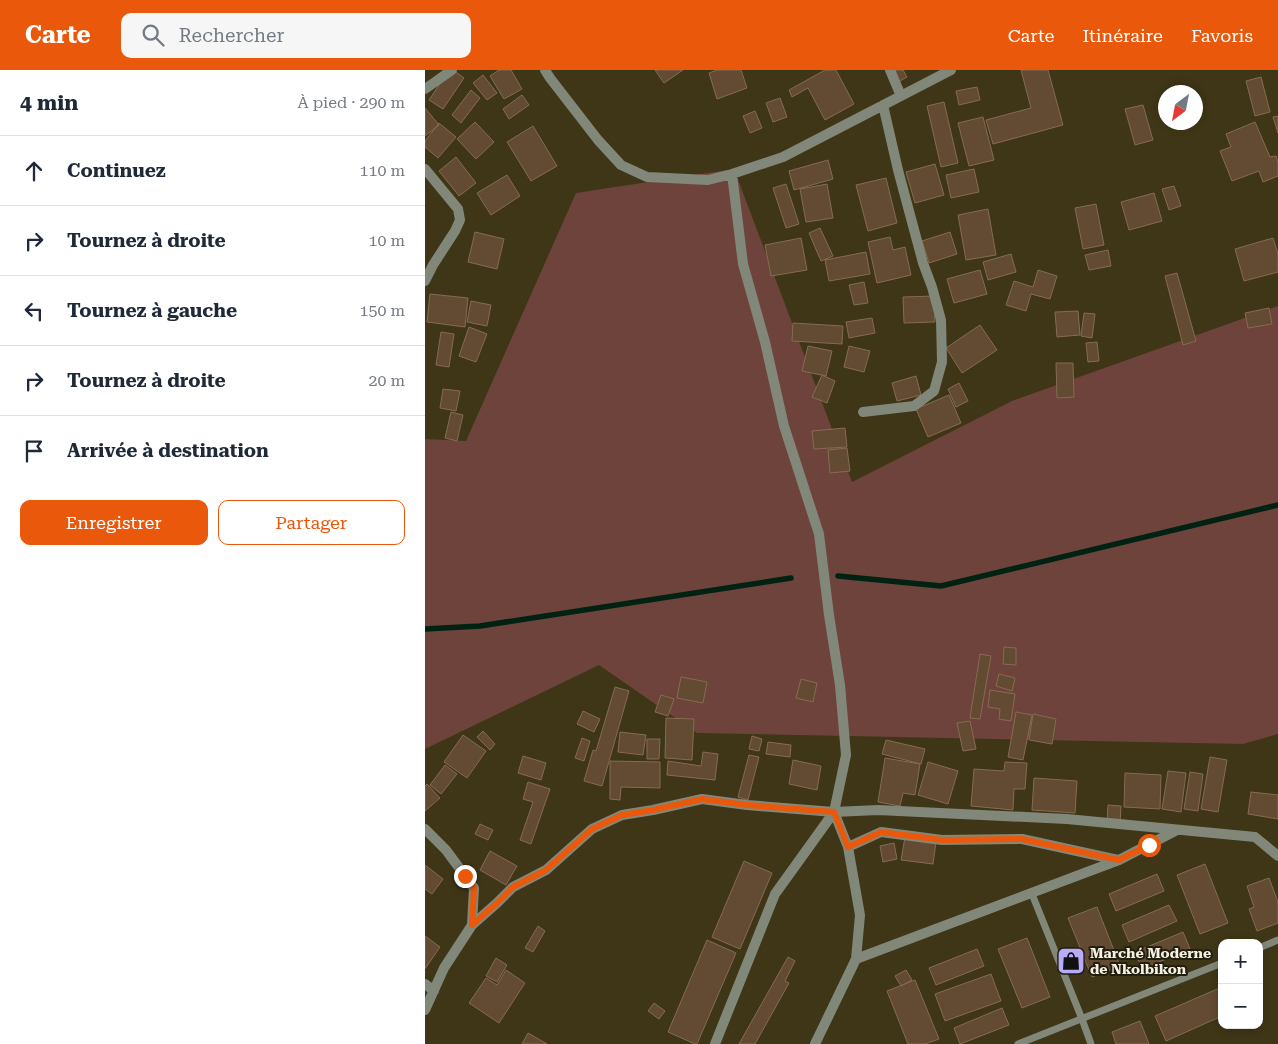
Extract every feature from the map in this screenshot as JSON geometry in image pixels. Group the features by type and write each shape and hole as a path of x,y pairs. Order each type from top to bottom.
{"street":[{"path":"425,89 452,70"},
{"path":"545,70 598,140 621,165 647,177 708,180 783,157 951,70"},
{"path":"890,70 901,96"},
{"path":"863,412 914,406 934,391 943,362 941,320 923,263 883,105"},
{"path":"425,169 458,209 460,220 425,280"},
{"path":"715,1044 775,894 834,812 845,755 840,686 819,534 784,426 765,342 743,264 732,174"},
{"path":"425,1010 444,968 472,925 513,887 546,870 592,829 622,815 702,799 747,805 834,812 878,810 1067,819 1255,837 1278,856"},
{"path":"815,1044 856,959 860,914 848,847 834,812"},
{"path":"425,829 446,850 474,888 472,925"},
{"path":"856,959 1119,860 1178,830"},
{"path":"848,847 881,832 942,840 1022,839 1119,860"},
{"path":"425,984 434,991"}],"lane":[{"path":"1032,894 1091,1044"},
{"path":"1263,946 1278,940"},
{"path":"1019,1044 1218,965"}],"shaded area":[{"path":"734,169 852,482 1012,401 1278,306 1278,734 1243,744 697,733 599,665 425,749 425,439 466,441 576,193"}],"building":[{"path":"449,70 453,70 464,78 443,109 429,100"},
{"path":"499,70 511,70 522,89 504,99 490,76"},
{"path":"655,70 683,70 664,83"},
{"path":"717,70 741,70 747,88 717,99 709,73"},
{"path":"825,70 836,70 854,104 825,120 808,88 792,97 789,90"},
{"path":"890,70 903,70 907,77 898,82"},
{"path":"1021,70 1048,70 1063,125 993,144 986,120 1031,108"},
{"path":"483,75 497,93 487,100 473,83"},
{"path":"1261,77 1270,112 1255,116 1246,81"},
{"path":"977,87 980,100 959,105 956,91"},
{"path":"471,90 480,98 461,123 452,115"},
{"path":"522,95 529,105 509,119 503,109"},
{"path":"780,98 787,117 773,122 766,103"},
{"path":"944,102 958,163 941,167 927,106"},
{"path":"1143,105 1153,140 1135,145 1125,109"},
{"path":"425,108 439,125 425,136"},
{"path":"755,111 762,128 750,133 743,116"},
{"path":"1278,116 1278,133 1273,117"},
{"path":"983,117 994,160 969,166 958,123"},
{"path":"475,122 494,142 476,159 457,139"},
{"path":"1255,122 1270,157 1276,156 1278,176 1263,182 1259,171 1232,181 1220,151 1231,147 1226,134"},
{"path":"439,123 456,137 438,158 425,147 425,141"},
{"path":"533,126 557,166 531,181 507,142"},
{"path":"456,157 476,183 459,196 439,171"},
{"path":"828,160 833,179 794,190 789,171"},
{"path":"935,164 944,195 915,203 906,172"},
{"path":"974,169 979,192 951,198 946,175"},
{"path":"507,175 520,196 491,215 477,193"},
{"path":"886,178 897,223 868,231 856,185"},
{"path":"786,184 799,224 786,228 773,188"},
{"path":"827,184 833,218 806,222 800,189"},
{"path":"1174,186 1181,206 1169,210 1162,189"},
{"path":"1154,193 1162,221 1129,230 1121,202"},
{"path":"1096,204 1104,245 1083,249 1075,208"},
{"path":"988,209 996,255 966,260 958,215"},
{"path":"820,228 833,256 821,261 809,233"},
{"path":"475,232 504,239 497,269 468,262"},
{"path":"950,232 957,254 929,263 922,241"},
{"path":"890,237 893,250 905,247 911,275 877,283 868,242"},
{"path":"801,238 807,270 771,276 765,245"},
{"path":"1273,238 1278,254 1278,272 1244,281 1235,249"},
{"path":"1108,250 1111,266 1089,270 1085,255"},
{"path":"866,252 870,274 829,281 825,260"},
{"path":"1011,254 1016,272 988,280 983,262"},
{"path":"980,270 987,294 954,303 947,279"},
{"path":"1038,270 1057,276 1050,299 1031,294 1026,311 1006,305 1014,281 1033,287"},
{"path":"1177,273 1196,341 1183,345 1165,276"},
{"path":"864,282 868,303 854,305 849,285"},
{"path":"430,294 468,298 465,327 427,322"},
{"path":"934,296 935,322 904,323 903,297"},
{"path":"471,301 491,305 487,326 467,322"},
{"path":"1269,308 1272,324 1248,328 1245,313"},
{"path":"1078,311 1080,335 1057,337 1055,312"},
{"path":"1084,313 1095,314 1092,338 1081,336"},
{"path":"872,318 875,333 849,338 846,322"},
{"path":"793,323 843,326 842,344 792,341"},
{"path":"980,325 997,350 962,373 946,348"},
{"path":"469,327 487,334 476,362 459,356"},
{"path":"441,332 454,334 449,367 436,365"},
{"path":"1097,342 1099,361 1088,362 1086,343"},
{"path":"808,346 832,351 826,376 802,371"},
{"path":"849,346 870,351 864,372 844,367"},
{"path":"1056,363 1073,363 1074,397 1057,398"},
{"path":"822,375 835,381 827,403 812,397"},
{"path":"916,376 921,395 897,401 892,383"},
{"path":"959,383 968,401 956,407 948,389"},
{"path":"443,389 460,391 456,411 440,408"},
{"path":"949,395 961,423 928,437 916,409"},
{"path":"451,412 463,415 457,441 445,438"},
{"path":"845,428 847,447 814,449 812,431"},
{"path":"847,448 850,471 830,473 828,450"},
{"path":"1004,647 1016,648 1016,665 1003,664"},
{"path":"980,654 991,656 980,719 970,718"},
{"path":"999,674 1015,678 1012,691 996,686"},
{"path":"681,677 707,682 703,703 677,698"},
{"path":"801,679 817,683 813,702 796,698"},
{"path":"615,687 629,691 602,786 584,781 593,750 596,751"},
{"path":"990,690 1015,694 1011,721 999,719 1000,709 988,707"},
{"path":"661,695 674,699 668,716 655,712"},
{"path":"583,711 600,719 594,732 577,724"},
{"path":"1016,712 1032,715 1023,760 1008,757"},
{"path":"1033,714 1056,719 1052,744 1029,740"},
{"path":"666,718 694,719 692,760 665,758"},
{"path":"970,721 976,749 963,751 957,723"},
{"path":"483,731 495,744 490,750 477,737"},
{"path":"620,732 646,735 643,755 618,752"},
{"path":"463,735 486,751 467,778 444,762"},
{"path":"752,736 762,739 759,751 749,749"},
{"path":"582,738 590,741 584,761 575,758"},
{"path":"647,739 660,739 659,759 647,759"},
{"path":"886,740 925,749 921,764 882,754"},
{"path":"768,742 791,745 790,757 766,754"},
{"path":"703,752 718,754 715,780 667,775 668,761 701,766"},
{"path":"749,755 759,757 748,800 738,797"},
{"path":"523,756 546,763 541,780 518,773"},
{"path":"1210,757 1227,760 1218,812 1201,809"},
{"path":"885,758 920,764 915,795 903,793 900,806 878,802"},
{"path":"793,760 821,766 817,790 789,784"},
{"path":"610,761 660,762 660,788 621,787 620,800 610,799"},
{"path":"928,762 958,771 948,804 918,795"},
{"path":"1005,762 1027,763 1025,789 1014,789 1013,810 971,806 974,769 1004,771"},
{"path":"445,765 457,774 441,794 430,785"},
{"path":"1168,771 1186,773 1181,812 1162,809"},
{"path":"1190,772 1203,774 1198,811 1184,809"},
{"path":"1125,773 1161,775 1160,809 1124,807"},
{"path":"1034,778 1077,781 1075,813 1032,810"},
{"path":"528,782 550,789 531,844 520,840 533,802 523,799"},
{"path":"427,784 440,798 425,811 425,786"},
{"path":"1251,792 1278,795 1278,819 1248,814"},
{"path":"1108,805 1121,806 1120,824 1107,824"},
{"path":"480,824 493,830 488,840 475,834"},
{"path":"905,837 936,842 933,864 901,860"},
{"path":"894,843 897,859 883,862 880,846"},
{"path":"490,851 517,866 506,885 480,870"},
{"path":"744,861 772,873 740,949 712,937"},
{"path":"1205,864 1228,923 1200,934 1177,875"},
{"path":"425,865 443,879 432,894 425,889"},
{"path":"1157,874 1164,891 1116,911 1109,894"},
{"path":"1269,878 1278,902 1278,923 1257,931 1249,909 1254,907 1247,886"},
{"path":"1169,905 1177,921 1129,942 1122,925"},
{"path":"1097,907 1120,966 1092,977 1068,918"},
{"path":"538,926 545,931 533,952 525,948"},
{"path":"1183,932 1190,949 1142,969 1135,952"},
{"path":"425,936 440,947 425,969"},
{"path":"1027,938 1050,997 1022,1008 998,949"},
{"path":"707,940 736,953 697,1044 695,1044 668,1032"},
{"path":"977,949 984,966 936,985 929,968"},
{"path":"788,957 795,961 785,981 789,983 755,1044 739,1044"},
{"path":"496,958 507,965 497,982 486,976"},
{"path":"506,970 525,983 499,1023 469,1003 486,978 497,985"},
{"path":"906,970 912,980 901,986 895,976"},
{"path":"991,974 1001,1001 945,1021 935,994"},
{"path":"915,980 939,1039 925,1044 908,1044 887,991"},
{"path":"1218,989 1218,1018 1166,1041 1155,1016"},
{"path":"654,1003 665,1011 659,1019 648,1011"},
{"path":"1002,1008 1009,1025 960,1044 954,1028"},
{"path":"1140,1021 1149,1044 1116,1044 1112,1032"},
{"path":"528,1033 547,1044 522,1044"}],"waterway":[{"path":"838,576 941,586 1278,505"},
{"path":"425,629 480,626 791,578"}],"place":[{"name":"Marché Moderne de Nkolbikon","path":"1071,961"}],"route":[{"path":"465,876 474,888 472,925 513,887 546,870 592,829 622,815 702,799 747,805 834,812 848,847 881,832 942,840 1022,839 1119,860 1149,845"}]}
